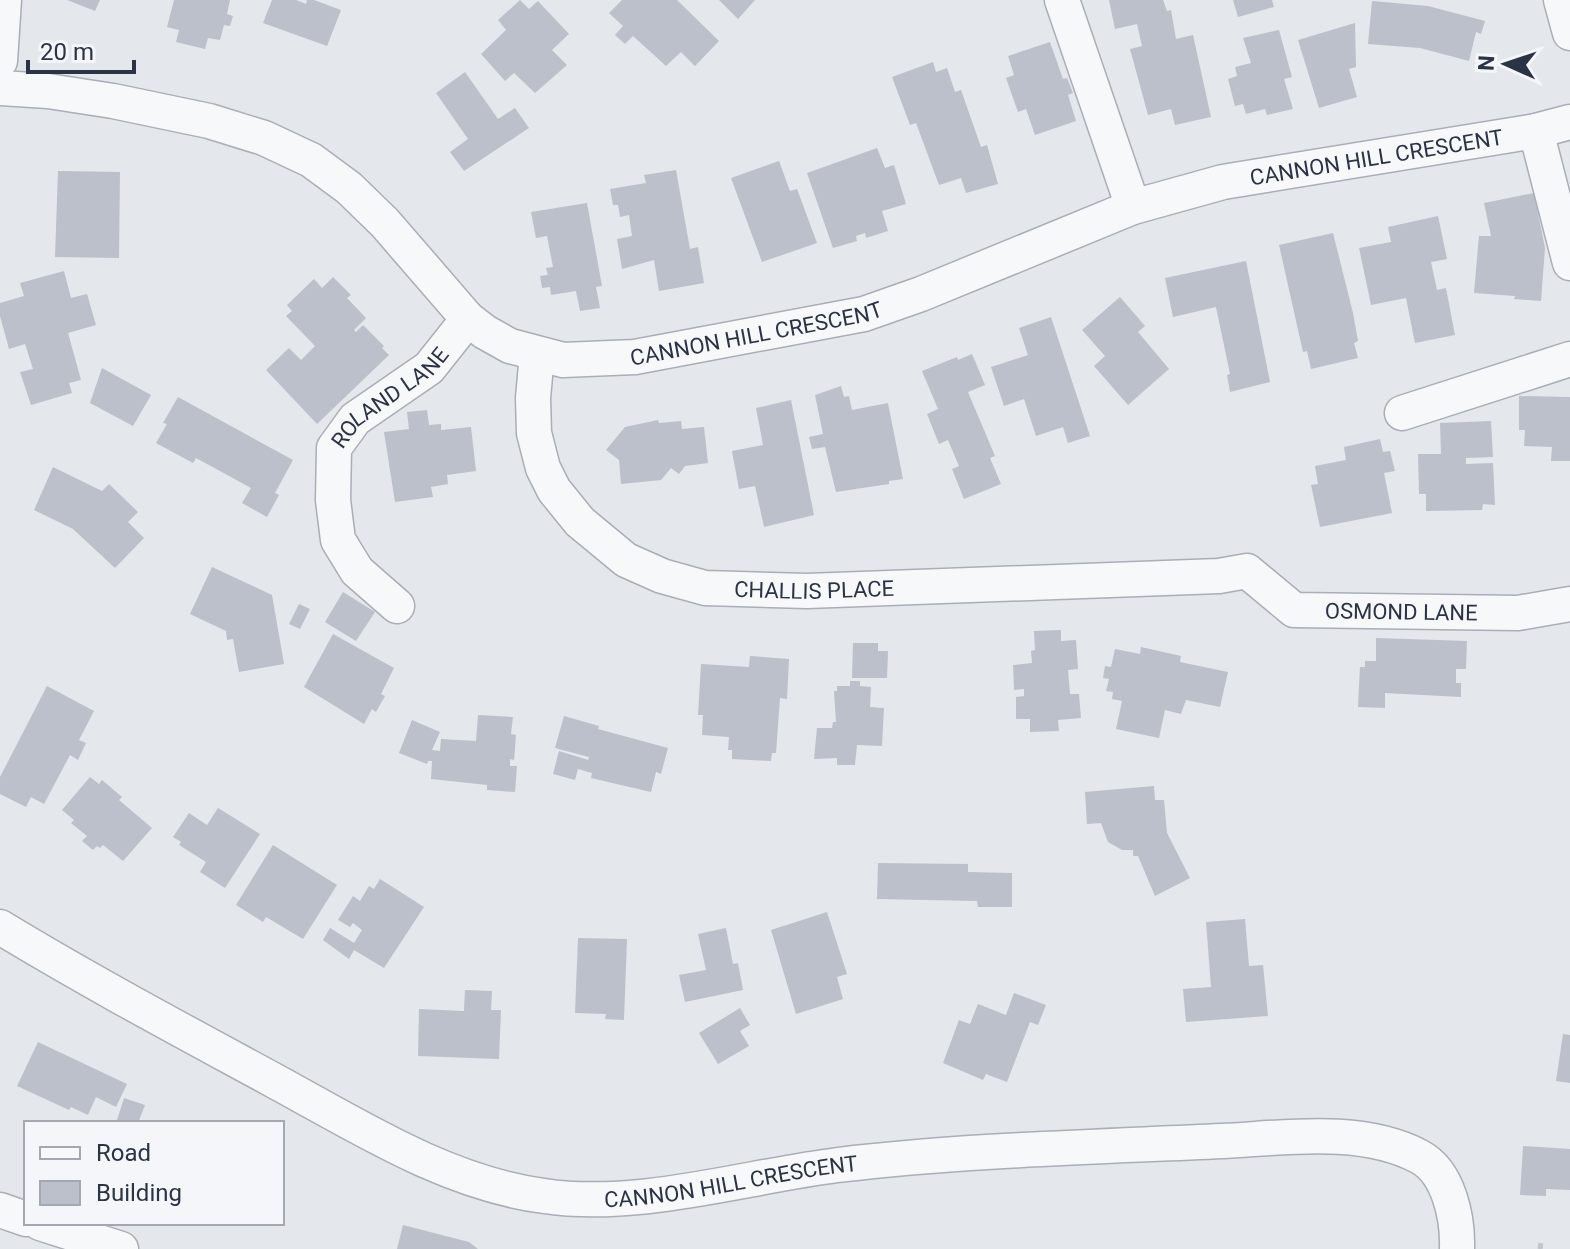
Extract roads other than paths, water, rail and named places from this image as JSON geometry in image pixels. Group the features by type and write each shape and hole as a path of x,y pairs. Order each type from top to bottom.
{"street":[{"path":"0,61 4,0"},
{"path":"1062,0 1133,207"},
{"path":"1561,0 1570,33"},
{"name":"CANNON HILL CRESCENT","path":"0,88 48,91 113,101 209,121 264,138 311,160 349,188 385,223 468,319 510,346 563,360 635,357 864,314 921,294 1133,207 1223,182 1536,131 1570,122"},
{"path":"1536,131 1570,263"},
{"name":"ROLAND LANE","path":"397,606 357,571 338,540 333,500 334,448 355,419 429,368 468,319"},
{"name":"CHALLIS PLACE","path":"537,354 534,433 543,468 554,490 580,522 626,560 662,576 705,588 807,591 1219,576 1247,571"},
{"path":"1402,413 1570,359"},
{"name":"OSMOND LANE","path":"1247,571 1294,610 1518,613 1570,604"},
{"name":"CANNON HILL CRESCENT","path":"0,927 82,976 352,1123 440,1167 488,1185 577,1199 624,1197 881,1160 1268,1139 1355,1139 1394,1147 1423,1158 1439,1175 1449,1195 1455,1219 1457,1249"},
{"path":"0,1210 24,1218"},
{"path":"46,1225 121,1249"}]}
